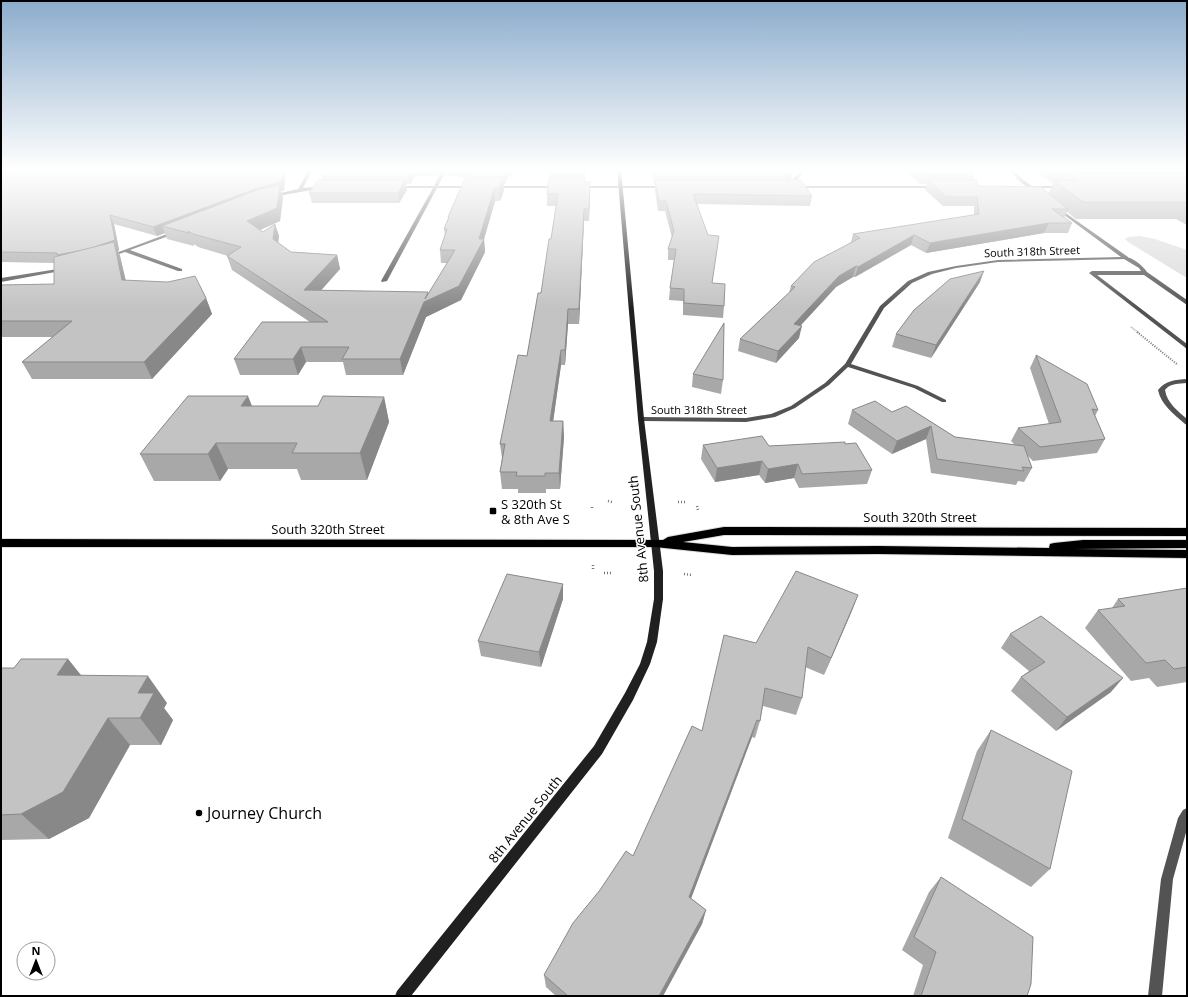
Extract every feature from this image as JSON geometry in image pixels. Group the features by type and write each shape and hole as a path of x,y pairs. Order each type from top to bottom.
{"main road":[{"name":"South 320th Street","path":"654,543 724,531 1187,532"},
{"name":"South 320th Street","path":"1,543 654,543 732,552 878,550 1187,554"},
{"path":"1014,552 1083,544 1187,544"}],"street":[{"path":"384,281 420,216"},
{"name":"8th Avenue South","path":"402,996 598,750 618,718 648,657 654,629 658,598 658,560 654,543 641,419 623,216"},
{"path":"1068,216 1126,258 1141,267 1145,273 1187,303"},
{"path":"107,257 127,251 180,230"},
{"path":"127,251 180,270"},
{"name":"South 318th Street","path":"641,419 746,420 773,416 798,403 827,384 846,365 882,307 910,282 930,274 956,267 998,261 1126,258"},
{"path":"1,280 67,268"},
{"path":"1145,273 1092,273 1187,347"},
{"path":"846,365 916,387 944,401"},
{"path":"1187,381 1170,383 1161,389 1161,394 1164,400 1187,423"},
{"path":"1155,996 1167,879 1184,818 1187,814"}],"path":[{"path":"608,501 612,502"},
{"path":"678,502 686,502"},
{"path":"697,506 698,510"},
{"path":"593,565 593,571"},
{"path":"604,573 611,574"},
{"path":"684,574 692,575"}],"shaded area":[{"path":"1140,236 1155,239 1187,250 1187,278 1125,239 1128,237"}],"building":[{"path":"1,216 110,216 115,240 88,249 57,255 57,253 1,252"},
{"path":"112,216 184,216 153,227"},
{"path":"190,216 260,216 247,221 263,232 275,224 273,239 291,252 337,255 304,290 428,292 425,299 455,250 440,250 447,229 444,229 449,216 486,216 479,239 484,239 459,286 424,302 400,359 342,359 349,347 301,347 293,359 234,359 262,322 328,322 227,256 241,247 193,234 188,231 189,233 162,226"},
{"path":"555,216 584,216 579,309 568,309 565,350 561,350 550,421 563,421 559,473 545,473 545,476 516,476 517,472 500,472 505,444 500,444 518,355 527,356 538,293 541,293 549,239 551,239"},
{"path":"670,216 701,216 708,235 719,236 712,283 725,284 724,306 684,303 684,289 670,288 676,249 668,249 674,231"},
{"path":"969,216 1061,216 1072,223 1049,223 930,243 914,235 858,267 856,266 839,276 794,324 802,326 778,351 740,339 795,287 791,286 814,262 860,238 853,234"},
{"path":"114,242 122,280 168,282 195,276 206,298 144,362 22,362 72,321 1,321 1,285 54,284 54,257"},
{"path":"984,271 936,345 896,334 914,310 950,279"},
{"path":"724,323 723,380 693,374"},
{"path":"1036,355 1087,384 1098,410 1092,409 1105,439 1040,447 1018,428 1061,422"},
{"path":"188,396 248,396 241,406 318,406 323,396 384,397 360,453 292,453 297,443 216,443 208,454 140,454"},
{"path":"875,401 892,412 906,406 955,437 1024,446 1032,468 1022,467 1024,471 937,459 931,426 897,441 852,410"},
{"path":"762,436 769,446 845,442 845,444 856,443 872,470 802,474 798,464 768,469 762,461 717,468 703,445"},
{"path":"796,571 858,595 831,658 808,647 802,698 765,688 760,721 757,720 689,897 706,910 659,996 568,996 544,975 573,923 600,890 626,851 633,856 692,726 702,731 724,635 756,643"},
{"path":"507,574 563,584 539,652 478,641"},
{"path":"1187,588 1187,667 1174,669 1165,660 1146,663 1098,610 1125,606 1118,599"},
{"path":"1041,616 1123,678 1067,717 1021,677 1045,662 1010,634"},
{"path":"21,659 68,659 57,675 148,676 138,693 154,693 140,718 108,718 63,792 21,814 1,815 1,668 14,668"},
{"path":"991,730 1072,771 1050,869 962,819"},
{"path":"941,877 1033,937 1031,984 1027,996 921,996 936,952 914,937"}],"place":[{"name":"S 320th St & 8th Ave S","path":"493,511"},
{"name":"Journey Church","path":"199,813"}]}
